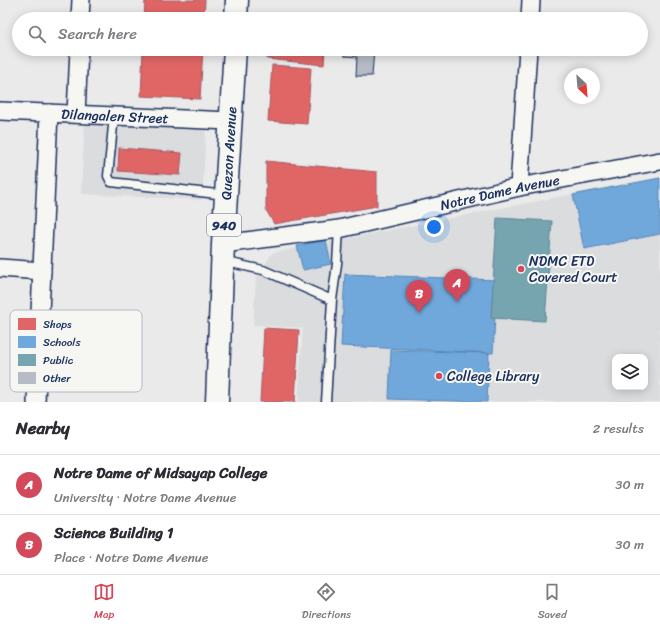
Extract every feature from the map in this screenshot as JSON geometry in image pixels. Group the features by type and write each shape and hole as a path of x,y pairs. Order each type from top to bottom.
{"main road":[{"path":"236,12 237,0"},
{"name":"Quezon Avenue","path":"217,402 222,253 235,56"}],"street":[{"path":"80,0 80,12"},
{"path":"530,12 531,0"},
{"path":"76,114 79,56"},
{"path":"519,187 528,56"},
{"name":"Dilangalen Street","path":"0,111 230,121"},
{"path":"40,310 49,113"},
{"name":"Notre Dame Avenue","path":"222,253 339,229 519,187 660,161"},
{"path":"0,268 42,271"},
{"path":"36,392 36,402"}],"lane":[{"path":"114,116 108,176 111,182 226,196"},
{"path":"326,402 332,300 337,264 339,229"},
{"path":"222,253 332,300"}],"shaded area":[{"path":"85,120 206,126 202,200 81,194"},
{"path":"660,177 660,402 298,402 303,328 253,325 256,279 272,253"}],"building: Shops":[{"path":"145,0 205,0 204,12 144,12"},
{"path":"143,56 203,56 200,99 141,96"},
{"path":"267,56 325,56 324,65 267,59"},
{"path":"272,65 311,68 307,124 268,121"},
{"path":"119,148 182,153 180,175 118,171"},
{"path":"266,161 377,172 377,206 274,224 266,210"},
{"path":"264,328 299,330 295,402 260,402"}],"building: Schools":[{"path":"660,178 660,234 584,249 573,195"},
{"path":"326,240 331,264 303,270 297,246"},
{"path":"345,274 497,280 493,353 341,346"},
{"name":"College Library","path":"391,350 489,353 487,402 389,399"}],"building: Public":[{"name":"NDMC ETD Covered Court","path":"497,218 552,221 545,321 491,318"}],"building: Other":[{"path":"344,56 373,56 372,76 356,76 357,57"}],"place":[{"name":"NDMC ETD Covered Court","path":"521,269"},
{"name":"Notre Dame of Midsayap College","path":"457,302"},
{"name":"Science Building 1","path":"419,313"},
{"name":"College Library","path":"439,376"}]}
